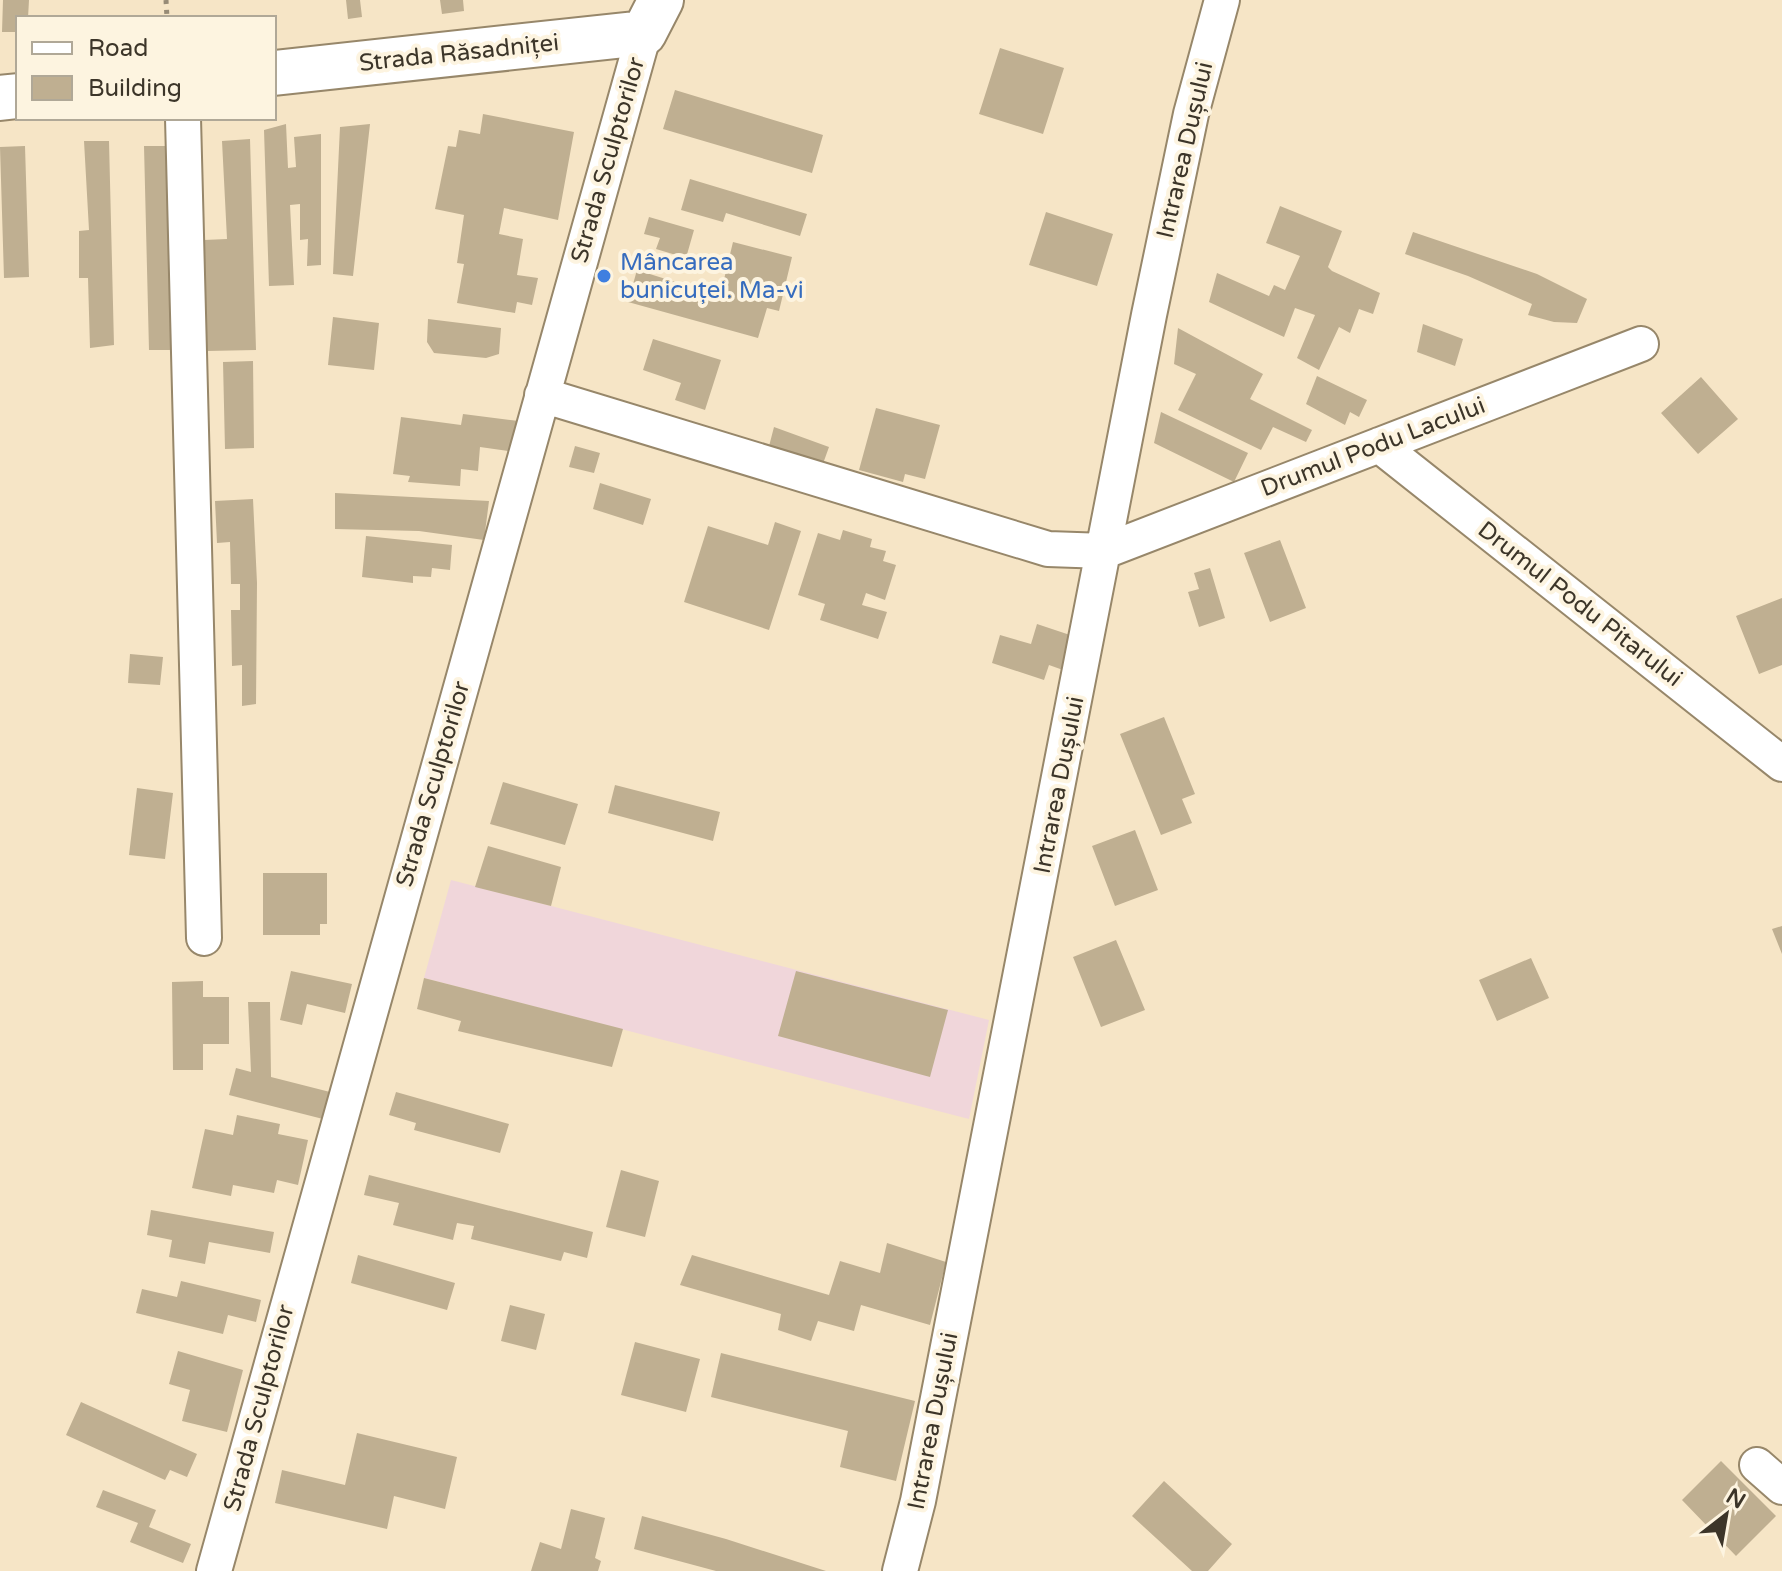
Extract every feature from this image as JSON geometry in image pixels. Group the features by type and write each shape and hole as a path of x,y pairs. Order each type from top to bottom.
{"main road":[{"name":"Strada Răsadniței","path":"276,73 652,16"}],"street":[{"name":"Intrarea Dușului","path":"900,1571 918,1501 1149,315 1191,114 1222,0"},
{"name":"Strada Sculptorilor","path":"214,1571 542,395 652,16"},
{"path":"183,120 204,938"},
{"name":"Drumul Podu Lacului","path":"1105,551 1641,344"},
{"path":"542,395 1048,549 1105,551"},
{"name":"Drumul Podu Pitarului","path":"1379,445 1782,764"}],"shaded area":[{"path":"451,880 989,1020 969,1119 424,978"}],"building":[{"path":"3,0 29,0 28,16 16,16 16,32 2,32"},
{"path":"346,0 360,0 362,17 348,19"},
{"path":"440,0 463,0 464,11 442,14"},
{"path":"1000,48 1064,68 1043,134 979,114"},
{"path":"675,90 823,135 812,173 663,129"},
{"path":"483,114 574,132 558,220 504,208 499,234 523,239 517,275 538,278 532,305 517,302 515,313 457,303 464,264 457,263 464,215 435,209 448,146 456,147 459,130 480,134"},
{"path":"286,124 288,168 296,167 294,137 321,134 321,265 307,266 308,239 300,240 300,204 290,205 294,285 269,286 264,130"},
{"path":"370,124 353,276 333,274 340,127"},
{"path":"250,139 256,350 207,351 204,240 227,239 222,141"},
{"path":"84,141 109,141 114,345 90,348 88,278 79,278 79,231 89,230"},
{"path":"25,146 29,277 4,278 0,147"},
{"path":"144,146 171,146 176,350 149,350"},
{"path":"690,179 807,214 800,236 726,213 723,222 681,210"},
{"path":"1280,206 1342,231 1328,267 1380,293 1373,314 1359,309 1350,333 1339,327 1319,370 1297,358 1315,315 1295,308 1284,337 1209,302 1217,273 1269,296 1274,285 1285,290 1300,256 1266,243"},
{"path":"1046,212 1113,234 1097,286 1029,265"},
{"path":"649,217 694,230 686,258 656,249 660,238 644,234"},
{"path":"1413,232 1537,274 1587,299 1577,323 1554,322 1528,315 1532,304 1468,276 1405,254"},
{"path":"733,242 792,257 779,311 767,308 758,338 628,302 637,270 720,296"},
{"path":"333,317 379,323 374,370 328,365"},
{"path":"428,319 501,328 499,354 486,358 434,353 427,342"},
{"path":"1423,324 1463,339 1455,366 1417,352"},
{"path":"1178,328 1263,374 1250,399 1312,430 1306,442 1273,427 1261,450 1178,410 1196,374 1174,364"},
{"path":"653,339 721,360 705,410 675,400 681,383 643,370"},
{"path":"253,361 254,448 225,449 223,362"},
{"path":"1317,376 1367,400 1359,417 1350,412 1345,425 1306,404"},
{"path":"1701,377 1738,419 1698,454 1661,413"},
{"path":"876,408 940,425 925,479 905,474 903,482 859,470"},
{"path":"1161,412 1248,453 1234,482 1154,443"},
{"path":"463,414 519,421 516,452 480,447 478,471 461,469 460,486 408,482 410,476 393,474 401,417 461,425"},
{"path":"774,427 829,447 820,472 767,454"},
{"path":"575,446 600,453 594,473 569,467"},
{"path":"600,483 651,499 643,525 593,509"},
{"path":"335,493 489,501 484,540 419,531 335,529"},
{"path":"253,499 257,583 256,704 242,706 242,665 232,666 231,610 240,610 240,584 231,584 230,542 217,543 215,501"},
{"path":"775,522 801,531 769,630 684,602 708,526 768,545"},
{"path":"843,530 872,539 870,547 886,551 883,561 896,565 885,600 866,593 862,605 887,612 878,639 820,620 825,604 798,595 818,533 840,540"},
{"path":"366,536 452,545 450,570 432,568 431,577 413,576 413,583 362,577"},
{"path":"1280,540 1306,608 1270,622 1244,553"},
{"path":"1210,568 1225,618 1199,627 1188,592 1199,589 1194,573"},
{"path":"1782,598 1782,665 1759,674 1736,616"},
{"path":"1037,624 1073,636 1063,670 1049,665 1044,680 992,663 1000,635 1031,644"},
{"path":"130,654 163,657 160,685 128,683"},
{"path":"1164,717 1195,794 1182,799 1192,823 1161,835 1120,734"},
{"path":"503,782 578,804 565,845 490,824"},
{"path":"615,785 720,812 713,841 608,813"},
{"path":"137,788 173,793 165,859 129,855"},
{"path":"1135,830 1158,890 1115,906 1092,846"},
{"path":"488,846 561,867 551,906 475,887"},
{"path":"263,873 327,873 327,924 320,924 320,935 263,935"},
{"path":"1782,926 1782,954 1772,929"},
{"path":"1116,940 1145,1010 1101,1027 1073,957"},
{"path":"1531,958 1549,998 1497,1021 1479,980"},
{"path":"291,971 352,984 345,1013 307,1004 302,1025 280,1020"},
{"path":"796,971 948,1010 930,1077 778,1036"},
{"path":"424,978 623,1029 612,1067 458,1031 461,1021 417,1009"},
{"path":"203,981 203,997 229,997 229,1044 203,1044 203,1070 173,1070 172,982"},
{"path":"248,1002 270,1002 271,1077 330,1092 323,1119 229,1095 236,1068 251,1072"},
{"path":"396,1092 509,1124 500,1153 414,1130 416,1123 389,1115"},
{"path":"237,1115 280,1124 278,1134 308,1140 298,1185 277,1180 274,1193 233,1185 231,1196 192,1188 205,1129 233,1135"},
{"path":"621,1170 659,1181 645,1237 606,1227"},
{"path":"369,1175 593,1232 587,1258 564,1252 561,1261 471,1239 474,1226 457,1223 453,1240 393,1225 399,1203 364,1195"},
{"path":"151,1210 274,1232 270,1253 209,1242 205,1264 169,1257 172,1240 147,1235"},
{"path":"887,1243 946,1262 930,1325 861,1305 854,1331 818,1321 811,1341 778,1330 781,1314 680,1285 692,1255 829,1295 840,1261 880,1273"},
{"path":"358,1255 455,1283 447,1310 351,1283"},
{"path":"181,1281 261,1300 256,1322 228,1315 223,1334 136,1313 142,1289 177,1297"},
{"path":"510,1305 545,1314 536,1350 501,1341"},
{"path":"635,1342 700,1359 686,1412 621,1395"},
{"path":"178,1351 243,1370 227,1432 182,1421 190,1390 169,1384"},
{"path":"721,1353 915,1401 896,1481 840,1467 848,1431 711,1397"},
{"path":"81,1402 197,1454 187,1477 170,1470 165,1480 66,1435"},
{"path":"357,1433 457,1457 445,1509 394,1496 387,1529 275,1503 282,1470 345,1485"},
{"path":"1721,1461 1776,1516 1736,1556 1682,1500"},
{"path":"1164,1481 1232,1544 1208,1571 1192,1571 1132,1516"},
{"path":"103,1490 156,1510 149,1527 191,1544 183,1563 130,1542 138,1523 96,1507"},
{"path":"571,1509 605,1518 595,1558 601,1561 598,1571 531,1571 540,1542 561,1549"},
{"path":"642,1516 826,1571 716,1571 634,1549"}],"place":[{"name":"Mâncarea bunicuței. Ma-vi","path":"604,276"}]}
